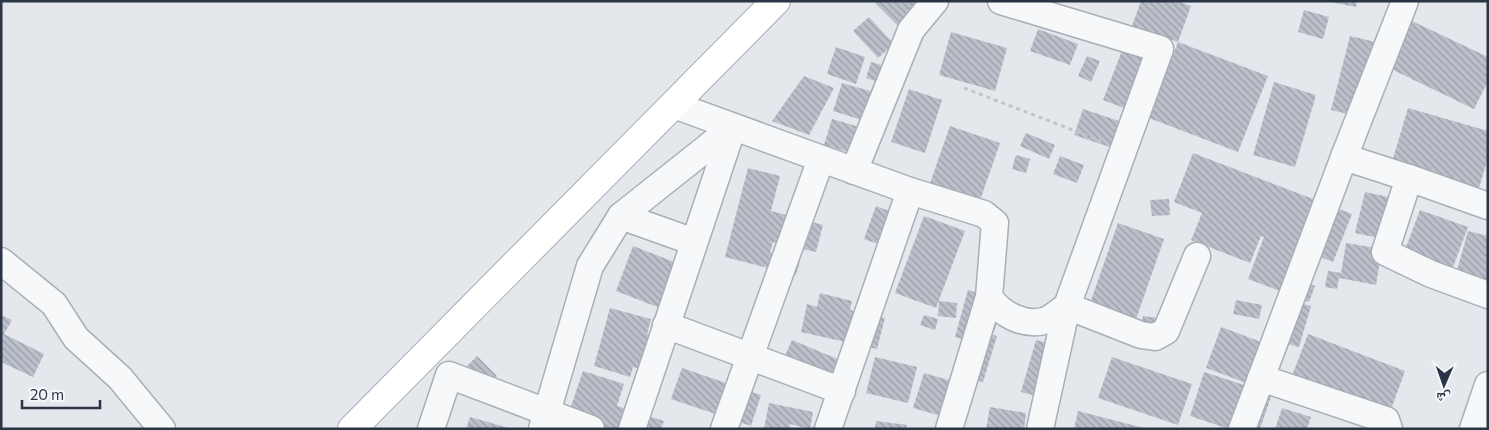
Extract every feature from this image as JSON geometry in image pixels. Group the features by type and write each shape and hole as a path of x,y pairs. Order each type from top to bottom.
{"main road":[{"path":"352,429 776,1"}],"street":[{"path":"854,171 911,30 935,1"},
{"path":"1001,1 1160,49 1067,306 1040,429"},
{"path":"1242,429 1344,156 1405,1"},
{"path":"674,105 910,191 984,214 995,223 989,297 949,429"},
{"path":"545,421 590,266 621,216 733,127"},
{"path":"632,429 733,127"},
{"path":"1344,156 1488,206"},
{"path":"724,429 821,159"},
{"path":"1409,178 1385,252 1488,295"},
{"path":"833,428 842,391 910,191"},
{"path":"621,216 694,242"},
{"path":"1067,306 1141,335 1155,337 1166,331 1197,256"},
{"path":"1,261 54,304 76,338 120,378 162,429"},
{"path":"989,297 997,309 1016,319 1044,321 1067,306"},
{"path":"666,325 842,391"},
{"path":"430,429 449,375 545,421 591,429"},
{"path":"1262,378 1386,420 1388,429"},
{"path":"1473,429 1488,385"}],"path":[{"path":"964,88 1123,149"}],"building":[{"path":"877,1 926,1 905,33 875,3"},
{"path":"1141,1 1177,1 1191,6 1178,42 1132,26"},
{"path":"1325,1 1357,1 1356,7"},
{"path":"1304,10 1329,17 1323,39 1298,32"},
{"path":"869,17 894,44 878,58 853,31"},
{"path":"1412,21 1488,57 1488,81 1474,109 1389,68"},
{"path":"1038,29 1078,44 1070,65 1030,51"},
{"path":"951,32 1007,48 995,91 939,75"},
{"path":"1350,36 1384,44 1366,118 1331,110"},
{"path":"1178,42 1268,76 1238,152 1149,118"},
{"path":"1125,43 1159,55 1137,113 1103,100"},
{"path":"836,47 865,57 856,84 827,74"},
{"path":"1087,56 1100,61 1091,82 1078,76"},
{"path":"871,62 888,67 884,84 866,78"},
{"path":"804,76 834,88 809,135 772,121"},
{"path":"1274,82 1316,95 1295,167 1253,155"},
{"path":"842,83 877,93 868,122 833,111"},
{"path":"909,89 942,100 925,153 891,142"},
{"path":"1408,108 1488,131 1488,158 1479,188 1392,162"},
{"path":"1083,109 1143,129 1130,154 1074,135"},
{"path":"832,119 873,131 865,157 824,145"},
{"path":"950,126 1000,143 978,206 928,189"},
{"path":"1026,133 1055,145 1049,159 1020,146"},
{"path":"1193,153 1352,214 1333,262 1305,251 1294,279 1315,286 1309,302 1248,279 1264,237 1261,236 1250,263 1191,240 1202,213 1174,202"},
{"path":"1016,155 1030,159 1026,173 1012,169"},
{"path":"1060,156 1084,165 1077,183 1053,174"},
{"path":"748,168 780,176 771,211 823,225 816,252 773,242 770,253 800,261 796,275 725,257"},
{"path":"1365,192 1398,199 1388,240 1355,233"},
{"path":"1169,199 1170,215 1152,216 1150,200"},
{"path":"876,206 910,219 898,251 864,239"},
{"path":"1420,210 1468,227 1450,275 1402,258"},
{"path":"924,216 965,231 936,308 895,293"},
{"path":"1118,223 1164,239 1134,325 1088,309"},
{"path":"1468,231 1488,236 1488,287 1455,278"},
{"path":"1346,243 1382,249 1376,285 1339,278 1337,289 1325,287 1328,271 1341,273"},
{"path":"633,246 695,270 678,315 616,291"},
{"path":"968,290 1003,300 994,332 975,327 974,329 997,336 983,382 959,375 970,341 955,337"},
{"path":"820,293 852,301 850,310 885,318 877,349 801,332 807,304 817,307"},
{"path":"1286,299 1311,306 1299,347 1274,340"},
{"path":"1236,300 1262,305 1259,319 1233,314"},
{"path":"939,301 957,303 956,318 938,316"},
{"path":"610,308 651,319 647,334 668,340 658,374 633,367 630,377 594,366"},
{"path":"1,315 12,320 4,334 44,354 33,377 1,362"},
{"path":"924,315 938,319 935,330 920,325"},
{"path":"1143,316 1159,318 1157,332 1141,330"},
{"path":"1221,327 1280,349 1265,390 1206,368"},
{"path":"1308,334 1405,371 1386,423 1288,386"},
{"path":"792,340 859,368 846,399 778,371"},
{"path":"1036,340 1062,347 1047,399 1021,392"},
{"path":"477,356 497,376 479,394 459,374"},
{"path":"875,357 917,367 908,403 866,393"},
{"path":"1112,357 1192,384 1178,425 1098,398"},
{"path":"682,368 761,395 751,426 671,399"},
{"path":"583,371 624,384 617,406 664,421 661,429 579,429 565,424"},
{"path":"1204,372 1272,394 1260,429 1229,429 1190,416"},
{"path":"924,373 969,386 959,421 913,408"},
{"path":"769,403 813,412 810,429 790,424 789,429 764,429"},
{"path":"990,407 1026,413 1024,429 986,429"},
{"path":"1282,408 1311,417 1307,429 1275,429"},
{"path":"1078,411 1144,428 1144,429 1074,429"},
{"path":"470,417 509,428 509,429 466,429"},
{"path":"876,421 907,425 906,429 875,429"}]}
